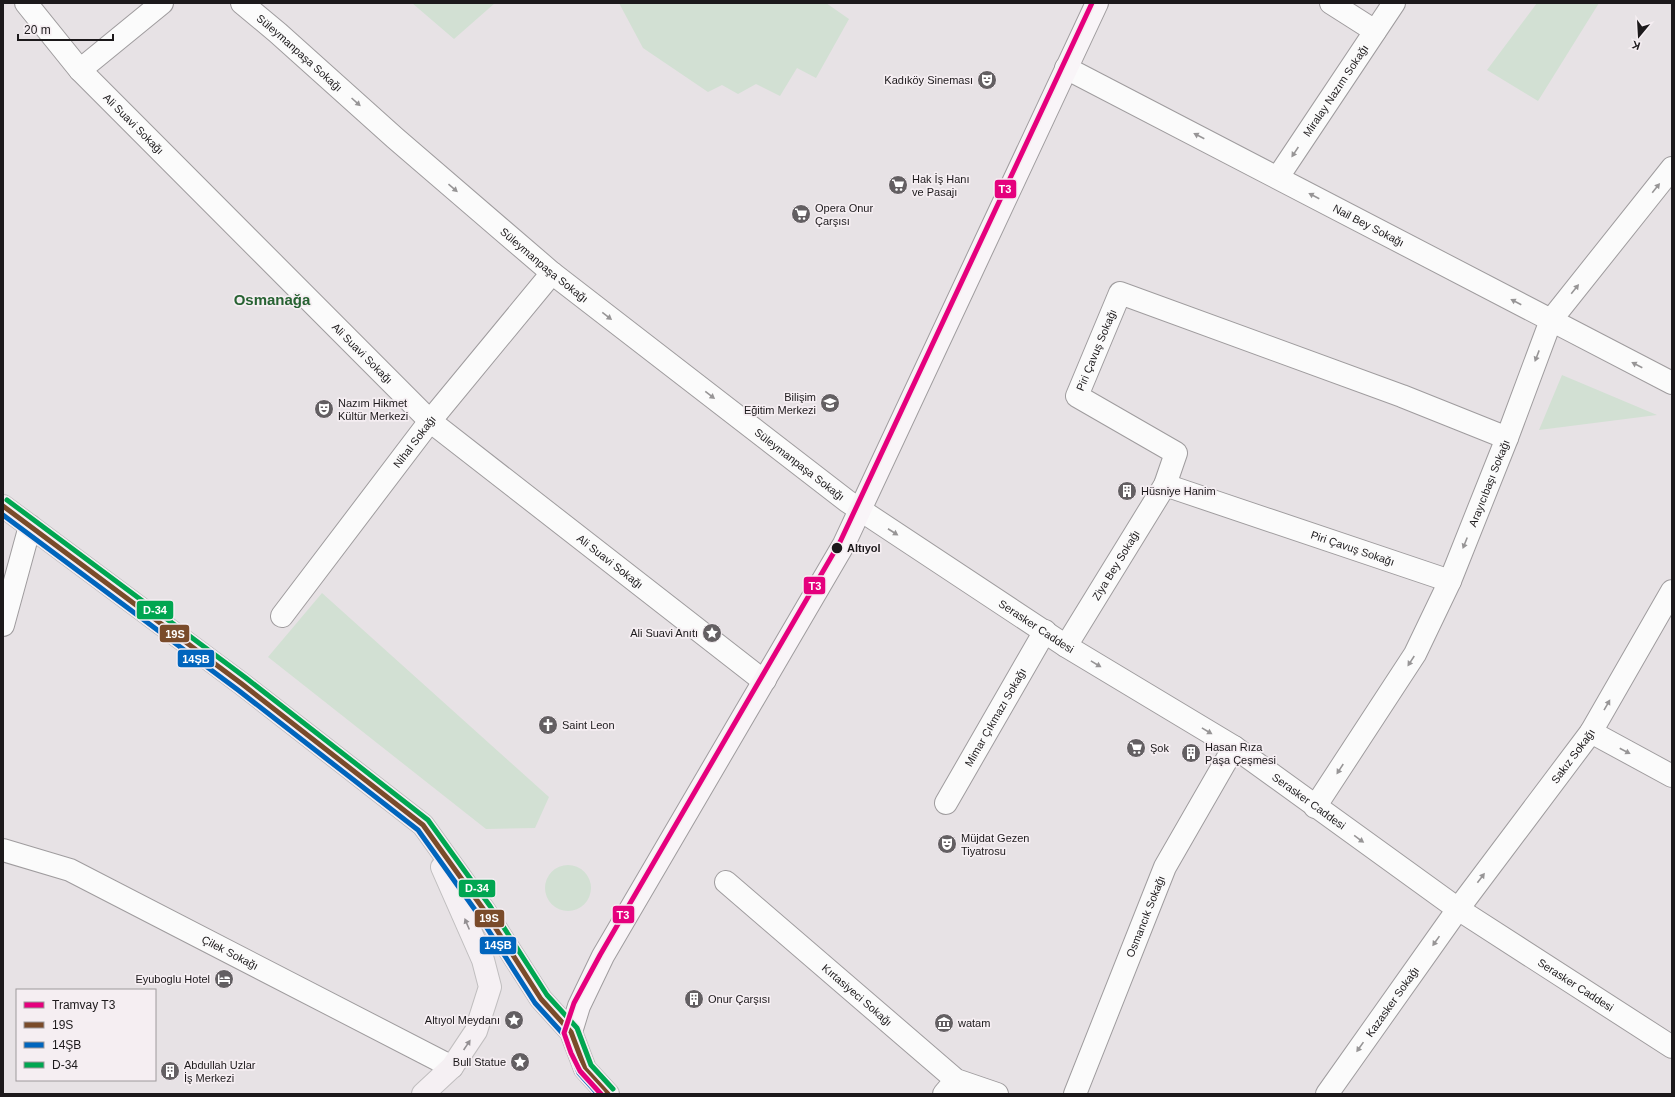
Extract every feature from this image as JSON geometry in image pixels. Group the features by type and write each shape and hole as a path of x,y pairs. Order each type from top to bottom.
{"main road":[{"path":"3,506 242,684 423,825 484,910 541,999 571,1032 585,1069 608,1094"},
{"path":"423,825 482,960 490,987 476,1031 452,1067 423,1094"}],"street":[{"name":"Ali Suavi Sokağı","path":"26,3 80,70 430,421 756,675 765,680"},
{"path":"80,70 162,3"},
{"name":"Süleymanpaşa Sokağı","path":"242,3 284,38 395,138 552,273 847,502 861,510"},
{"path":"571,1032 579,1006 603,956 844,544 1097,3"},
{"path":"1332,3 1375,32"},
{"name":"Miralay Nazım Sokağı","path":"1278,177 1394,3"},
{"name":"Nail Bey Sokağı","path":"1066,68 1672,383"},
{"name":"Arayıcıbaşı Sokağı","path":"1315,807 1415,654 1450,581 1507,438 1551,320 1672,168"},
{"name":"Nihal Sokağı","path":"282,616 430,421 552,273"},
{"name":"Piri Çavuş Sokağı","path":"1450,581 1165,485 1176,453 1077,396 1120,293 1402,396 1507,438"},
{"name":"Ziya Bey Sokağı","path":"1066,646 1165,485"},
{"name":"Serasker Caddesi","path":"861,510 1066,646 1234,747 1458,910 1672,1046"},
{"path":"3,624 30,526"},
{"name":"Sakız Sokağı","path":"1458,910 1591,732 1672,591"},
{"name":"Mimar Çıkmazı Sokağı","path":"946,803 1045,631"},
{"path":"1591,732 1672,776"},
{"name":"Osmancık Sokağı","path":"1074,1094 1165,867 1234,747"},
{"name":"Çilek Sokağı","path":"3,850 70,870 452,1067"},
{"name":"Kırtasiyeci Sokağı","path":"726,882 950,1087 997,1094"},
{"name":"Kazasker Sokağı","path":"1327,1094 1458,910"}],"green space":[{"path":"412,3 495,3 454,39"},
{"path":"619,3 826,3 849,19 816,78 797,68 780,96 756,84 738,94 722,85 708,92 643,48"},
{"path":"1537,3 1599,3 1538,101 1487,70"},
{"path":"1562,375 1657,415 1539,430"},
{"path":"322,593 549,797 535,828 486,829 268,657"},
{"path":"568,865 581,869 587,875 591,888 587,901 581,907 568,911 555,907 549,901 545,888 549,875 555,869"}],"tram line":[{"name":"T3","path":"601,1094 580,1071 571,1053 564,1033 574,1003 600,955 840,542 1092,3"}],"transit line":[{"name":"D-34","path":"7,500 246,678 428,820 490,906 547,995 577,1028 591,1065 613,1089"},
{"name":"19S","path":"3,506 242,684 423,825 484,910 541,999 571,1032 585,1069 608,1094"},
{"name":"14ŞB","path":"3,515 238,690 418,830 478,914 535,1003 565,1036 579,1073 598,1094"}],"place":[{"name":"Kadıköy Sineması","path":"987,80"},
{"name":"Hak İş Hanı ve Pasajı","path":"898,185"},
{"name":"Opera Onur Çarşısı","path":"801,214"},
{"name":"Bilişim Eğitim Merkezi","path":"830,403"},
{"name":"Nazım Hikmet Kültür Merkezi","path":"324,409"},
{"name":"Hüsniye Hanim","path":"1127,491"},
{"name":"Altıyol","path":"837,548"},
{"name":"Ali Suavi Anıtı","path":"712,633"},
{"name":"Saint Leon","path":"548,725"},
{"name":"Şok","path":"1136,748"},
{"name":"Hasan Rıza Paşa Çeşmesi","path":"1191,753"},
{"name":"Müjdat Gezen Tiyatrosu","path":"947,844"},
{"name":"Eyuboglu Hotel","path":"224,979"},
{"name":"Onur Çarşısı","path":"694,999"},
{"name":"Altıyol Meydanı","path":"514,1020"},
{"name":"watam","path":"944,1023"},
{"name":"Bull Statue","path":"520,1062"},
{"name":"Abdullah Uzlar İş Merkezi","path":"170,1071"}],"district":[{"name":"Osmanağa","path":"272,299"}]}
